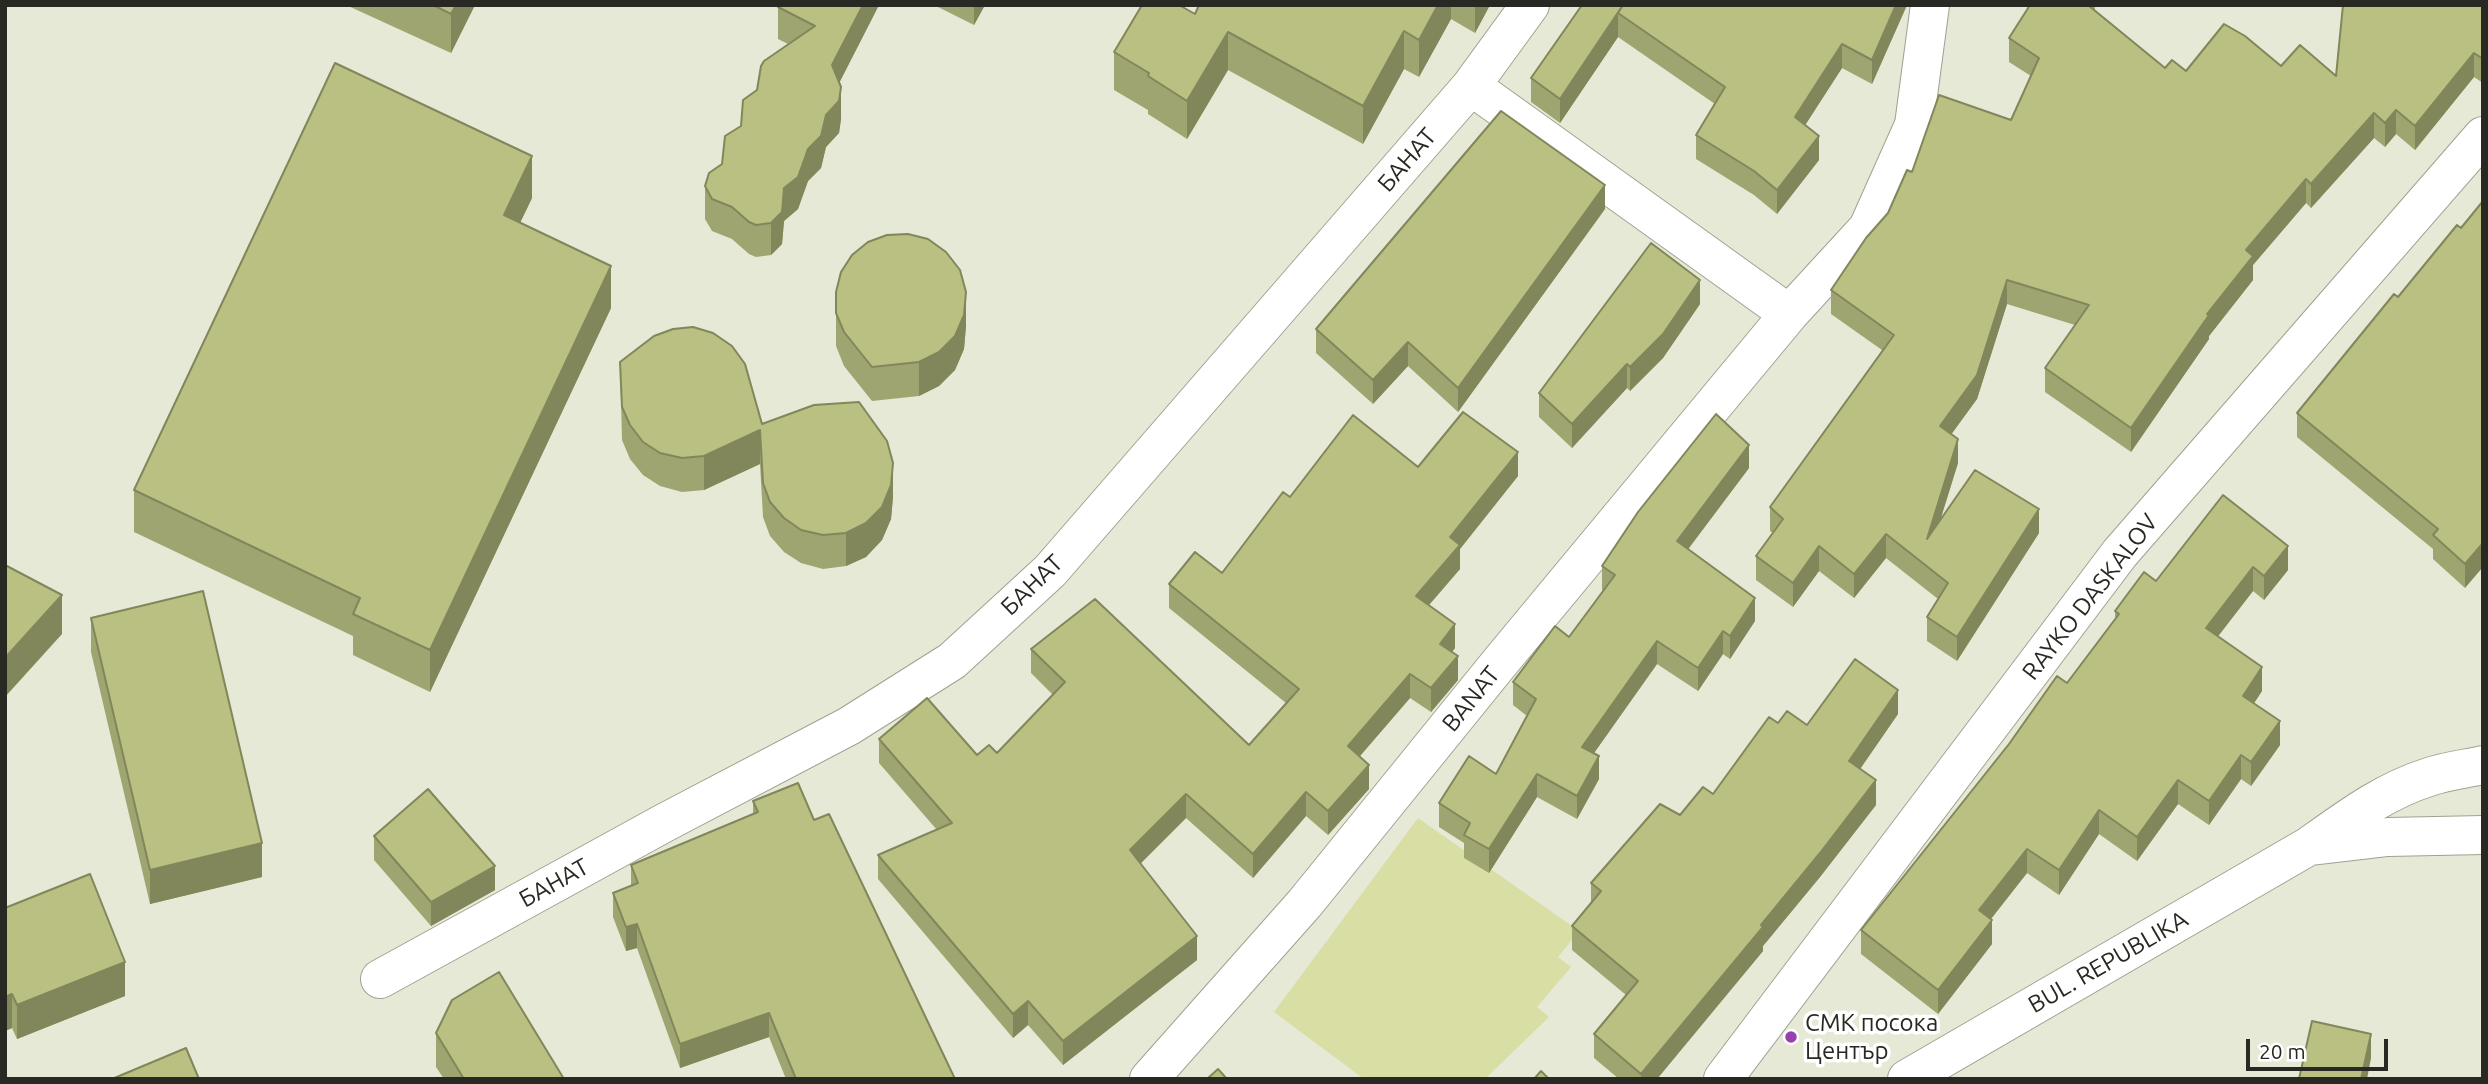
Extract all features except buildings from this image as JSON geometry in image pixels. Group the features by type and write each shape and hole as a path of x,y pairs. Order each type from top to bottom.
{"street":[{"name":"БАНАТ","path":"380,979 664,823 849,726 952,662 1050,571 1471,86 1530,5"},
{"path":"1471,86 1789,314 1868,228 1914,125 1930,5"},
{"name":"RAYKO DASKALOV","path":"1723,1079 2120,553 2483,136"},
{"name":"BANAT","path":"1149,1079 1306,903 1501,661 1789,314"},
{"name":"BUL. REPUBLIKA","path":"1907,1079 2309,846 2359,810 2396,789 2429,777 2483,765"},
{"name":"BUL. REPUBLIKA","path":"2309,846 2388,838 2483,835"}],"green space":[{"path":"1418,818 1579,931 1558,957 1571,967 1537,1007 1549,1017 1485,1079 1364,1079 1274,1012"}],"place":[{"name":"СМК посока Център","path":"1791,1037"}]}
